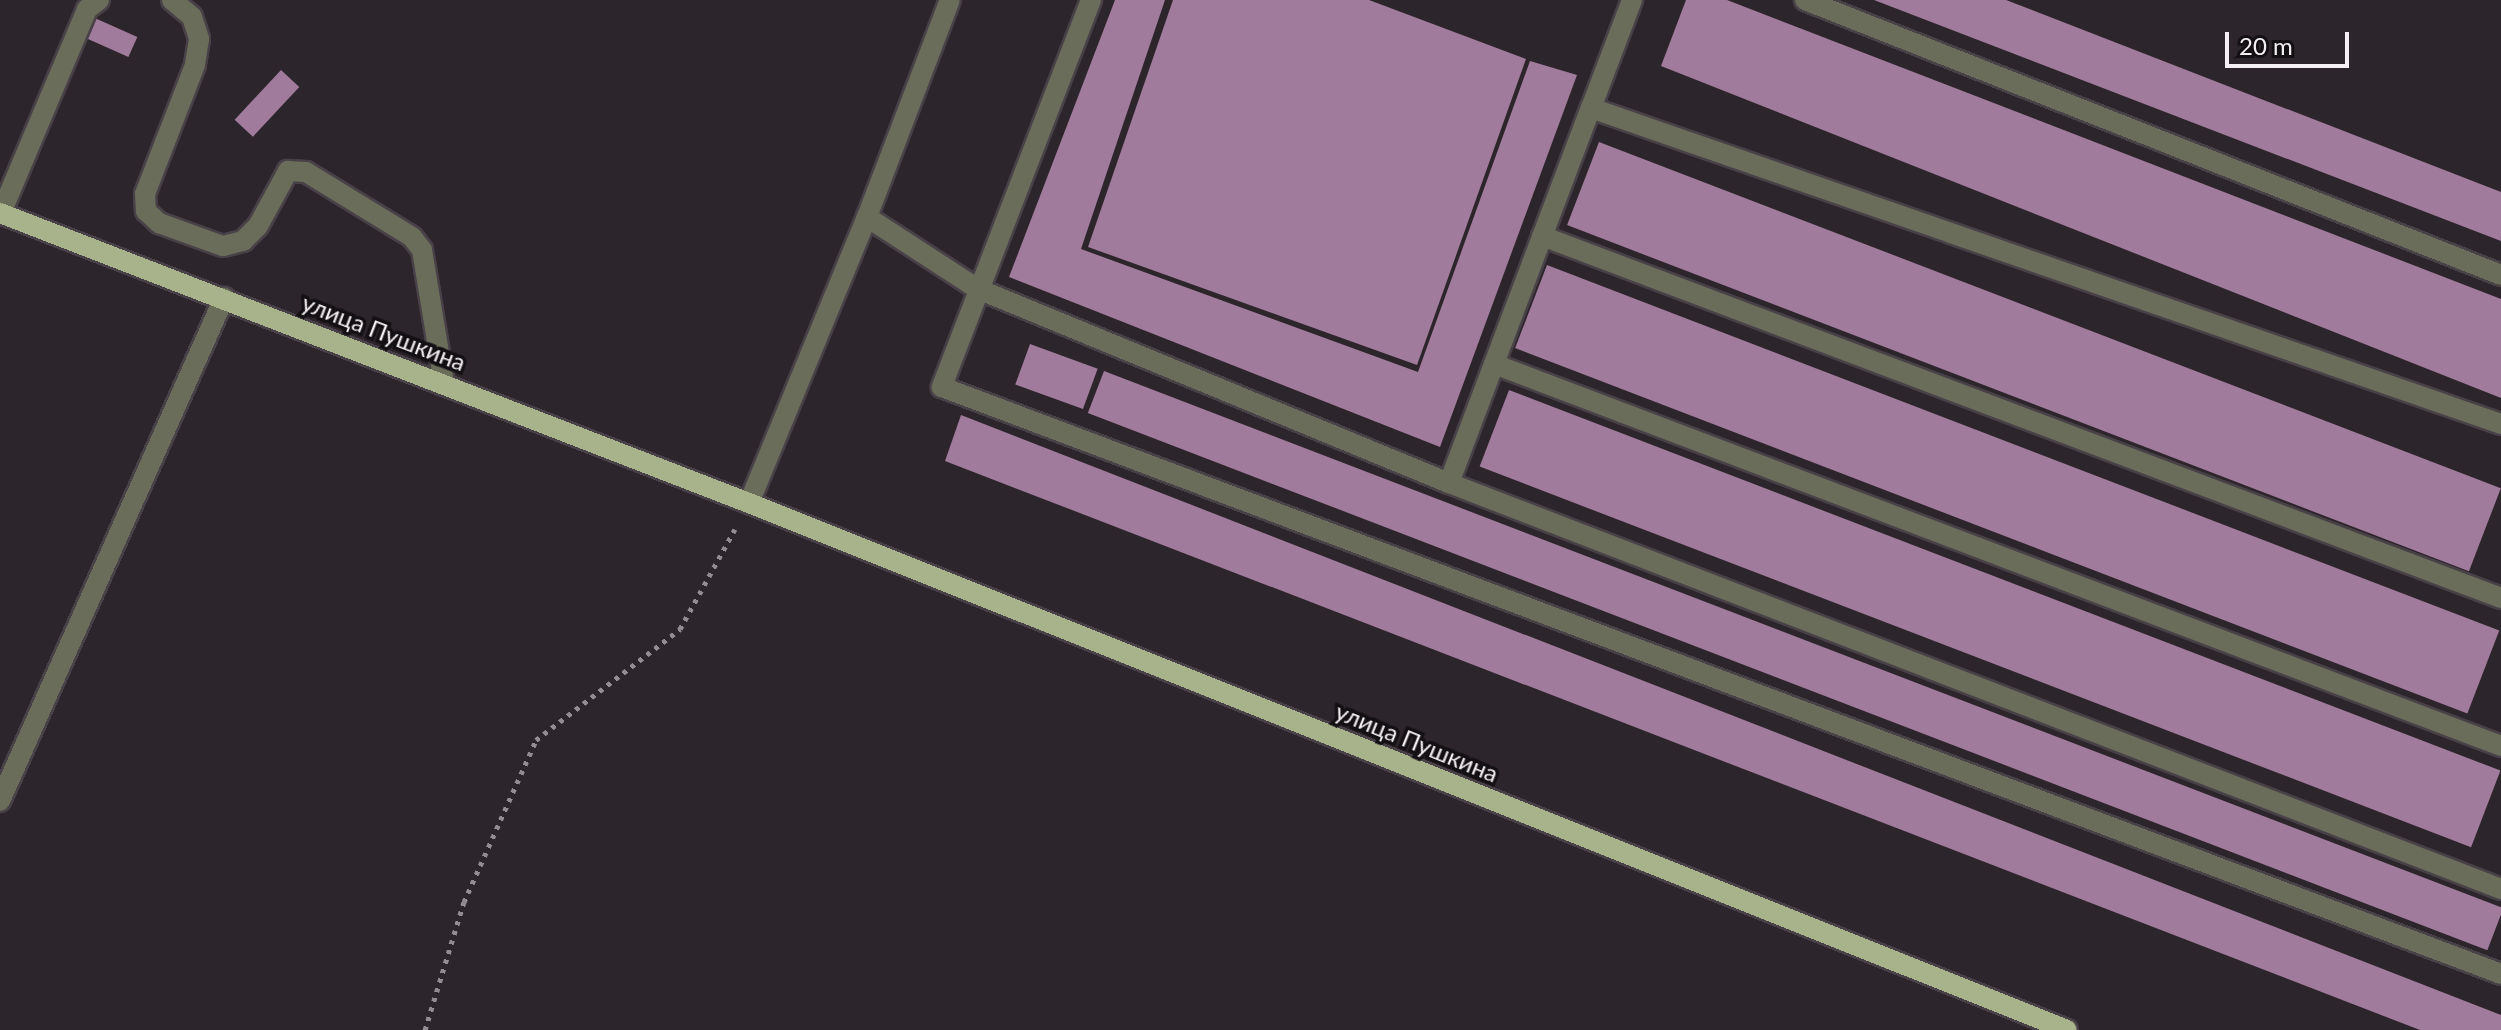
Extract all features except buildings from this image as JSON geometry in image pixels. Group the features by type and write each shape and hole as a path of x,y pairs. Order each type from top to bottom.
{"main road":[{"name":"улица Пушкина","path":"0,213 749,503 2067,1030"}],"street":[{"path":"0,213 87,9 99,0"},
{"path":"172,0 192,17 199,39 195,65 145,194 146,211 159,223 223,246 243,241 258,226 288,171 306,172 412,237 422,250 444,383"},
{"path":"749,503 867,217 950,0"},
{"path":"1091,0 942,387 2501,974"},
{"path":"1449,483 1632,0"},
{"path":"1805,0 2501,275"},
{"path":"1591,108 2501,424"},
{"path":"867,217 978,289 1449,483 2501,889"},
{"path":"1542,236 2501,598"},
{"path":"0,801 224,298"},
{"path":"1494,364 2501,746"}],"path":[{"path":"425,1030 464,902 536,740 680,629 749,503"}]}
